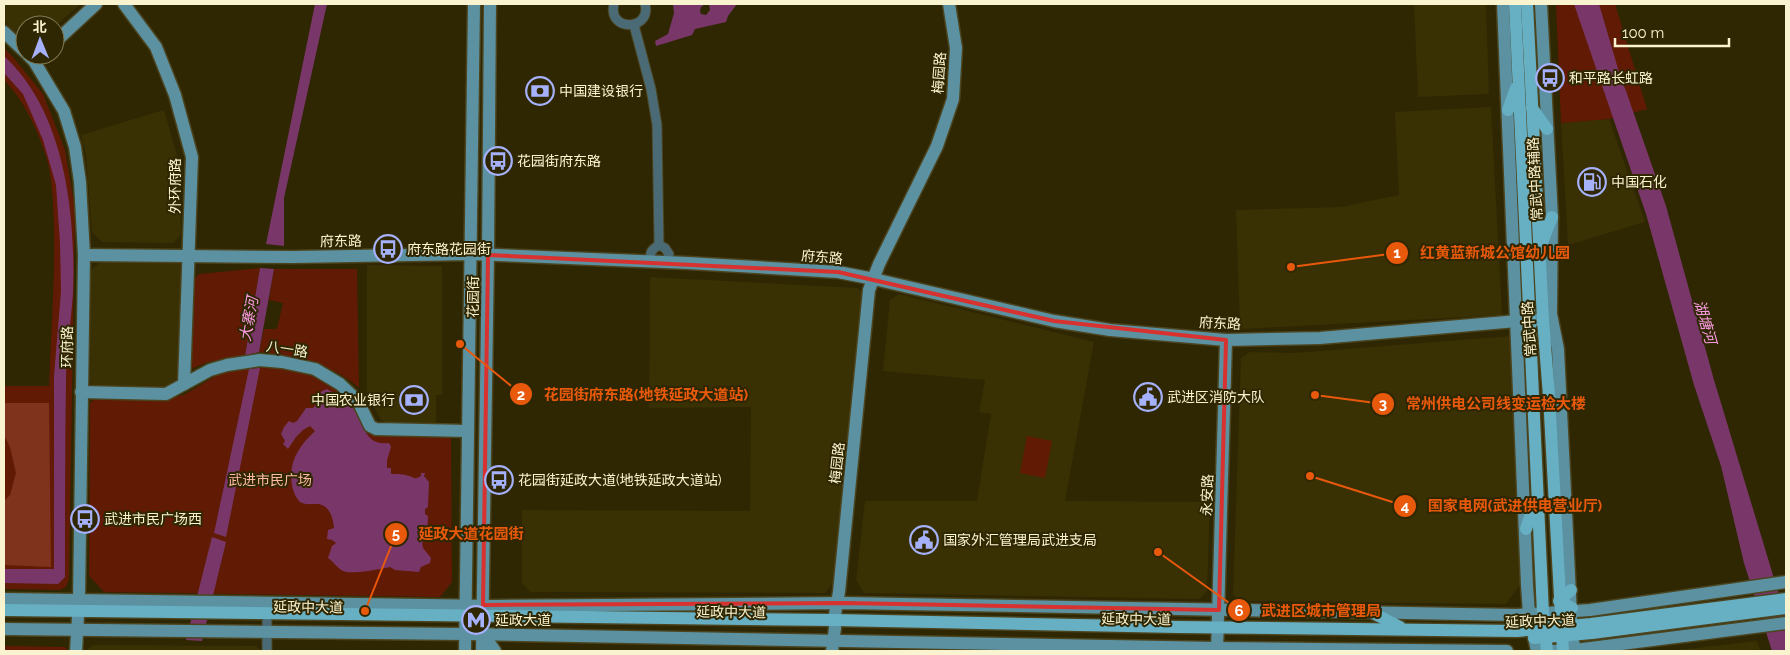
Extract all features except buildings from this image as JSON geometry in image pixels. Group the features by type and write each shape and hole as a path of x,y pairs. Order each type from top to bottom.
{"main road":[{"name":"常武中路","path":"1515,4 1523,320 1538,494 1543,613 1539,633 1547,651"},
{"name":"常武中路","path":"1527,4 1539,250 1548,313 1549,396 1569,651"},
{"path":"1508,110 1518,84"},
{"path":"1532,108 1547,129"},
{"path":"1539,250 1552,217"},
{"path":"1526,528 1538,494"},
{"path":"1566,608 1571,590"},
{"name":"延政中大道","path":"1218,631 1539,633 1750,608 1786,599"},
{"name":"延政中大道","path":"1750,608 1786,608"},
{"path":"4,610 78,615"},
{"path":"1373,612 1402,628"},
{"path":"4,618 78,615 211,616"},
{"name":"延政中大道","path":"211,616 267,626 466,619"},
{"name":"延政中大道","path":"211,616 466,619 838,635 1402,628 1517,630 1539,633"}],"street":[{"path":"65,33 96,4"},
{"name":"外环府路","path":"124,4 156,47 175,95 192,157 184,384"},
{"name":"花园街","path":"465,651 474,4"},
{"name":"花园街","path":"482,651 490,4"},
{"path":"614,4 613,12 619,21 628,25 634,25 643,18 645,4"},
{"name":"梅园路","path":"838,635 877,290 874,279 879,264 936,146 953,99 956,48 949,4"},
{"name":"常武中路辅路","path":"1504,4 1508,110 1523,320 1529,614 1539,633 1537,651"},
{"name":"常武中路辅路","path":"1541,4 1552,217 1548,313 1558,349 1571,590"},
{"path":"634,25 651,89 657,125 659,245"},
{"name":"环府路","path":"4,32 15,41"},
{"name":"环府路","path":"37,65 64,111 75,147 80,182 84,255 76,651"},
{"path":"650,261 652,249 659,245"},
{"path":"659,245 665,248 669,254 667,262"},
{"name":"府东路","path":"84,255 281,257 471,254 650,261 838,272 1054,321 1110,330 1226,340 1320,338 1523,320 1548,313"},
{"name":"永安路","path":"1217,650 1226,340"},
{"name":"八一路","path":"81,392 166,394 210,370 240,362 260,360 282,362 315,369 340,384 358,401 370,426 376,429 468,431"},
{"path":"456,651 466,619 483,620 842,604 1529,614 1566,608 1590,610 1785,582"},
{"path":"4,599 78,615"},
{"path":"4,629 78,615 211,616"},
{"path":"483,620 495,651"},
{"path":"1552,651 1569,651 1786,623"},
{"path":"267,626 267,651"},
{"path":"838,635 1217,650 1507,651"}],"highlighted area":[{"path":"488,255 838,272 1054,321 1226,340 1219,610 845,603 483,605"}],"shaded area":[{"path":"4,4 81,4 65,18 65,15 15,15 15,31 4,21"},
{"path":"315,4 327,4 284,198 284,246 266,244"},
{"path":"705,4 701,7 700,11 701,14 706,15 710,10 709,4 737,4 726,22 695,29 692,35 656,46 655,41 668,34 674,13 673,5"},
{"path":"1414,4 1486,4 1489,94 1418,97"},
{"path":"1574,4 1599,4 1621,79 1666,206 1714,380 1786,618 1786,651 1772,651 1744,563 1721,466 1694,385 1646,214"},
{"path":"4,56 25,79 41,106 53,135 69,198 72,231 73,293 66,369 65,577 58,584 4,583 4,569 54,569 54,376 61,291 56,185 43,140 23,94 4,73"},
{"path":"1491,107 1502,315 1240,329 1236,210 1341,207 1399,195 1395,112"},
{"path":"164,110 179,162 181,234 174,243 102,242 92,232 86,155 81,135"},
{"path":"1609,119 1645,222 1568,245 1561,123"},
{"path":"102,261 182,263 180,386 166,392 97,390 90,382 91,270"},
{"path":"367,265 442,266 442,395 436,395 436,424 391,424 381,420 367,395"},
{"path":"260,268 274,269 259,352 245,356"},
{"path":"650,277 857,288 866,295 834,581 825,593 531,592 522,583 522,510 750,511 751,407 649,408"},
{"path":"899,294 1094,342 1065,501 1210,502 1207,591 1199,599 864,593 856,580 865,501 977,501 991,414 979,412 985,380 883,371 890,300"},
{"path":"1512,336 1521,583 1506,604 1240,601 1233,594 1241,358 1250,352 1295,353"},
{"path":"260,368 226,537 214,533 249,369"},
{"path":"327,389 353,408 366,433 374,441 389,443 391,447 387,468 391,468 391,474 416,478 421,476 421,473 425,473 424,476 429,482 428,507 425,509 425,514 428,516 427,540 424,540 422,543 423,548 431,558 430,563 421,567 419,572 395,570 390,567 359,572 341,570 328,558 332,546 336,543 327,539 328,530 334,528 333,519 327,508 320,504 302,503 296,496 292,487 291,477 293,462 304,443 315,431 310,426 303,430 288,449 283,444 285,441 281,434 289,421 293,423 297,421 306,408 313,408 317,404 319,394"},
{"path":"4,403 49,403 51,567 4,565 4,501 10,495 16,473 10,447 4,435"},
{"path":"212,537 226,542 202,641 186,640"},
{"path":"1757,641 1760,651 1669,651"},
{"path":"93,645 256,646 262,651 85,651"}],"green space":[{"path":"1556,4 1615,4 1647,109 1609,119 1561,123"},
{"path":"4,48 15,59 15,65 19,65 43,94 65,150 75,209 69,579 66,587 60,590 4,589 4,386 49,386 54,229 50,173 46,156 29,115 18,97 4,80"},
{"path":"260,268 245,356 208,362 189,370 191,282 199,274"},
{"path":"274,269 357,269 359,388 337,372 312,362 259,352 264,329 277,329 283,303 269,300"},
{"name":"武进市民广场","path":"278,366 314,374 340,385 352,397 372,428 383,436 451,437 452,582 440,597 104,592 89,576 90,403 98,396 170,398 184,395 219,374 241,369"},
{"path":"1027,436 1052,441 1045,478 1020,473"},
{"path":"4,646 65,647 68,651 4,651"}],"place":[{"name":"和平路长虹路","path":"1550,78"},
{"name":"中国建设银行","path":"540,91"},
{"name":"花园街府东路","path":"498,161"},
{"name":"中国石化","path":"1592,182"},
{"name":"府东路花园街","path":"388,249"},
{"name":"红黄蓝新城公馆幼儿园","path":"1291,267"},
{"name":"花园街府东路(地铁延政大道站)","path":"460,344"},
{"name":"常州供电公司线变运检大楼","path":"1315,395"},
{"name":"武进区消防大队","path":"1148,397"},
{"name":"中国农业银行","path":"414,400"},
{"name":"国家电网(武进供电营业厅)","path":"1310,476"},
{"name":"花园街延政大道(地铁延政大道站)","path":"499,480"},
{"name":"武进市民广场西","path":"85,519"},
{"name":"国家外汇管理局武进支局","path":"924,540"},
{"name":"武进区城市管理局","path":"1158,552"},
{"name":"延政大道花园街","path":"365,611"},
{"name":"延政大道","path":"476,620"}],"water label":[{"name":"大寨河","path":"249,319"},
{"name":"湖塘河","path":"1705,322"}]}
